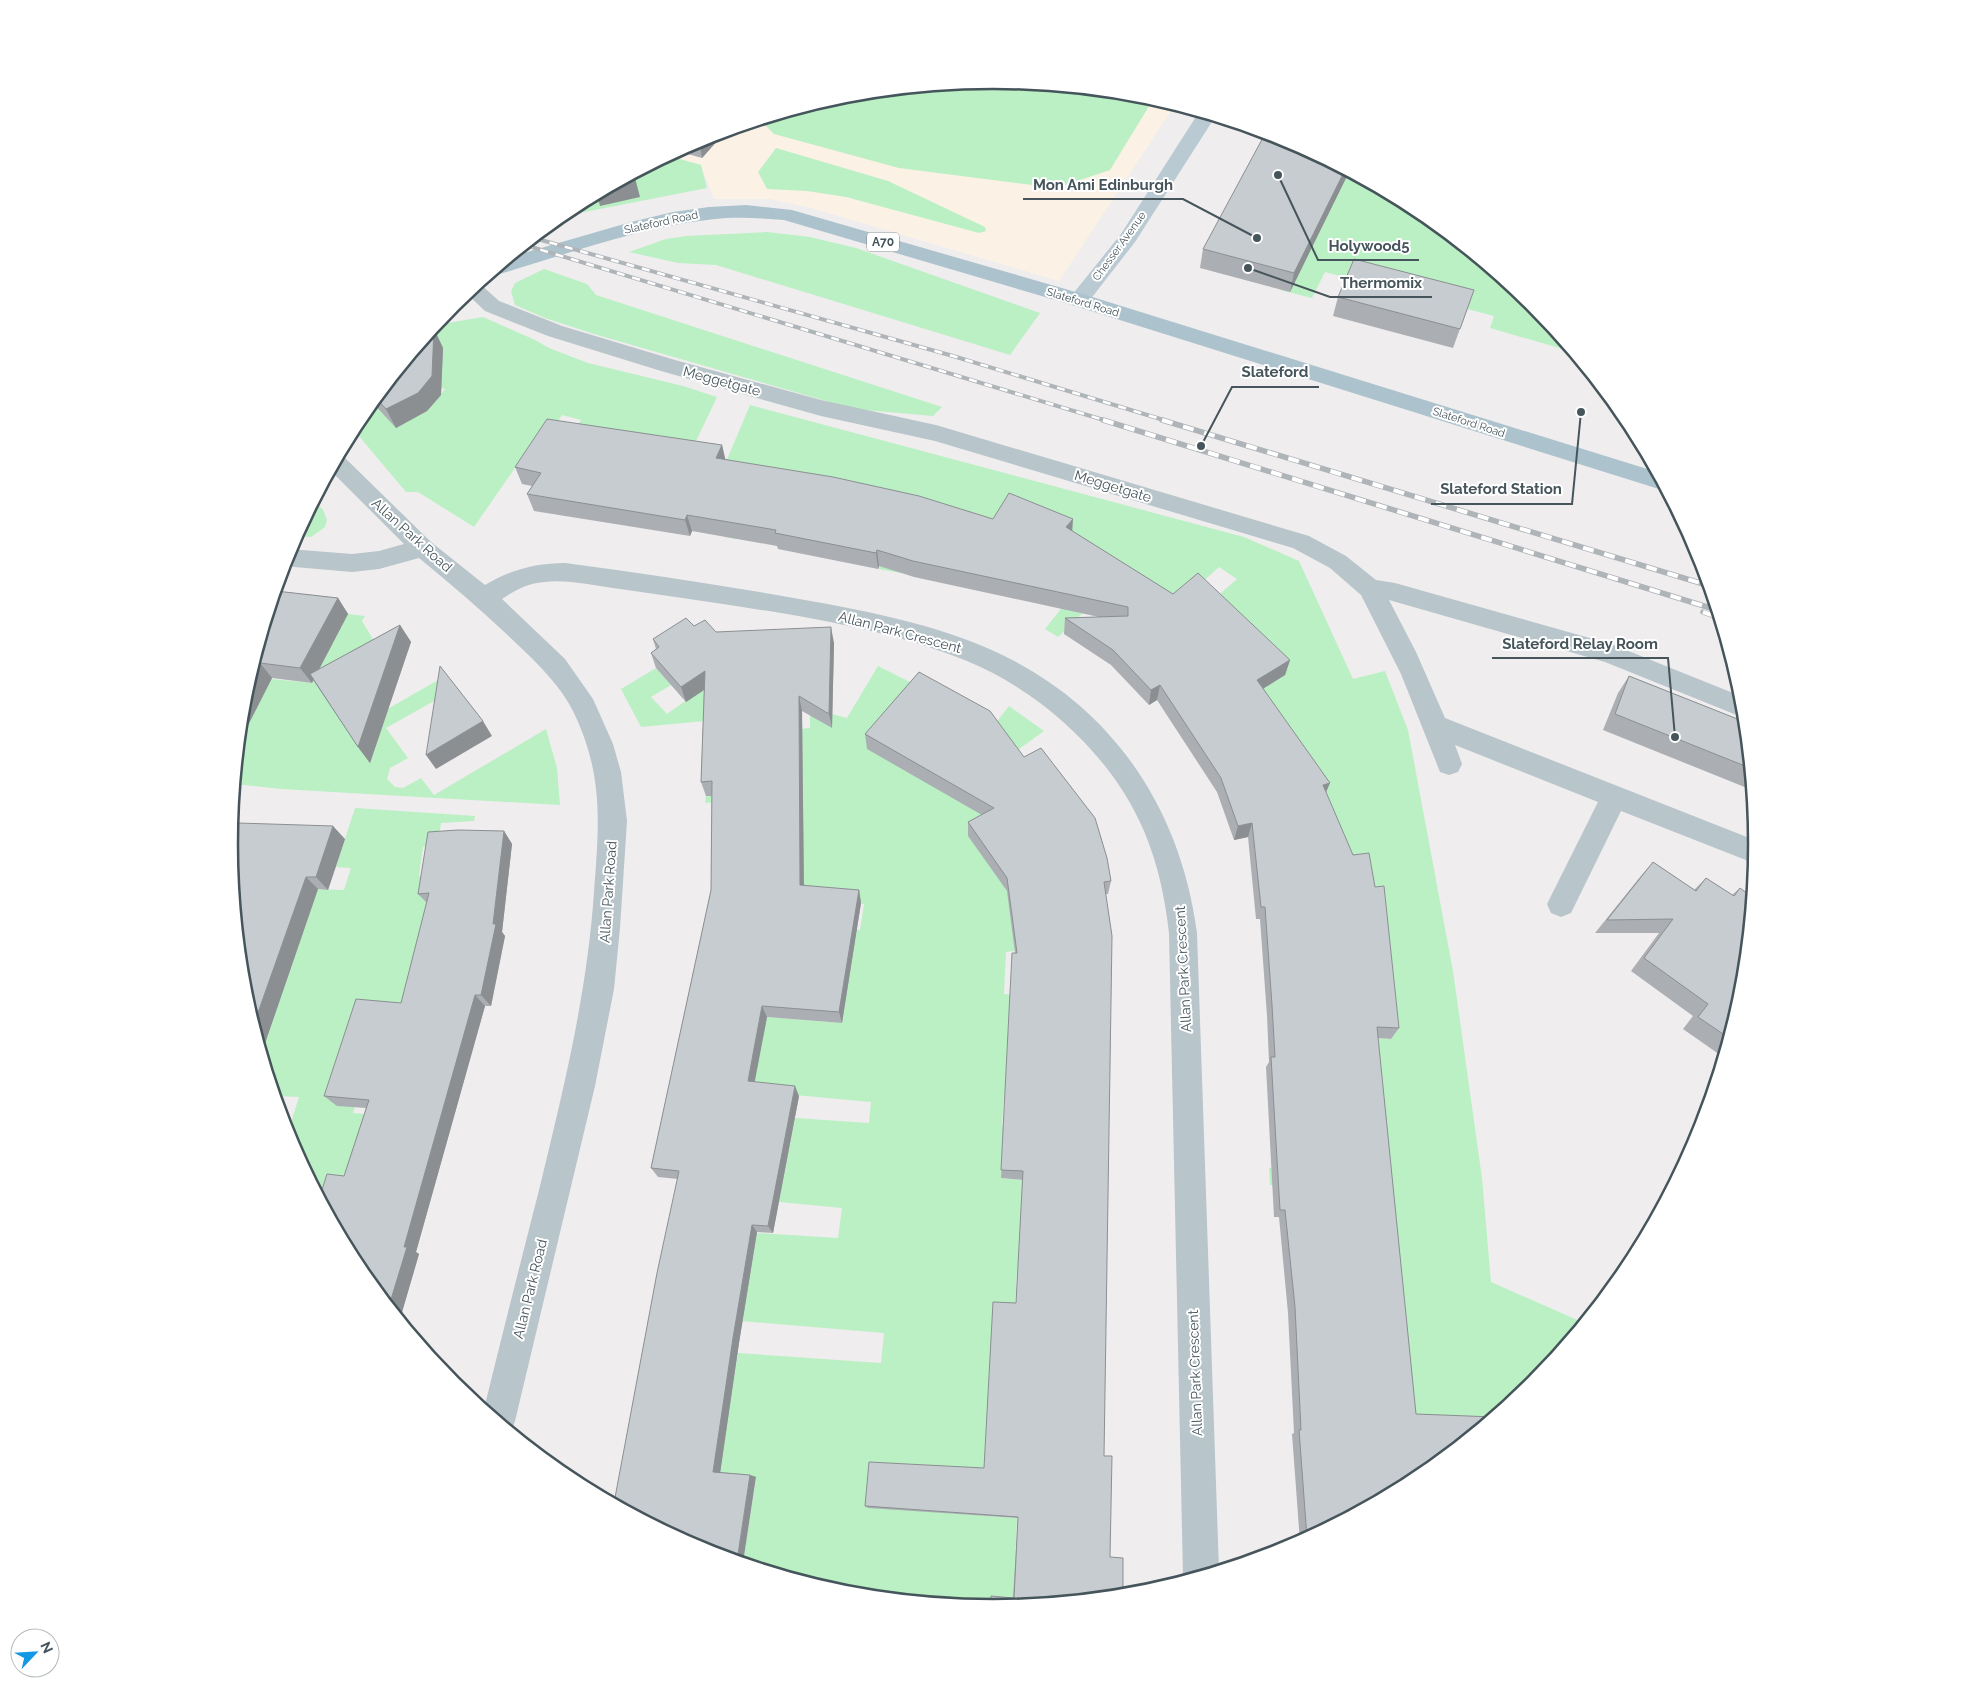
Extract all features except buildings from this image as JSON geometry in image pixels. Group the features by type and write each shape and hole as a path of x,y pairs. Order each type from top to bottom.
{"main road":[{"name":"Slateford Road","path":"512,263 632,227 682,215 738,210 785,214 1079,300 1655,480"}],"street":[{"name":"Chesser Avenue","path":"1079,300 1128,238 1204,119"},
{"name":"Meggetgate","path":"478,293 492,306 565,334 669,366 821,408 936,433 1301,542 1338,562 1370,588"},
{"name":"Allan Park Road","path":"339,466 423,548 485,598 556,666 584,706 604,758 613,807 604,959 591,1038 499,1415"},
{"path":"295,559 352,563 378,560 423,548"},
{"name":"Allan Park Crescent","path":"485,598 504,584 527,575 548,571 565,572 730,595 888,626 942,641 979,655 1008,670 1061,705 1088,730 1118,763 1144,803 1157,828 1179,898 1183,934 1201,1570"},
{"path":"1370,588 1395,592 1611,654 1735,704"},
{"path":"1370,588 1421,688 1450,764"},
{"path":"1436,726 1749,851"},
{"path":"1561,904 1614,797"}],"shaded area":[{"path":"944,90 1043,90 1092,95 1172,110 1059,281 811,208 770,199 714,199 701,165 677,158 704,146 798,114 846,103 895,95"}],"green space":[{"path":"944,90 1043,90 1092,95 1150,105 1110,170 1056,188 899,168 774,134 765,125 798,114 846,103"},
{"path":"776,148 888,181 985,227 986,231 979,233 846,197 807,191 767,189 758,172"},
{"path":"677,158 701,165 707,188 579,213 616,190"},
{"path":"1345,176 1413,216 1453,245 1528,310 1564,349 1490,328 1494,316 1325,272 1312,298 1280,290 1300,271"},
{"path":"767,232 810,237 856,248 1040,313 1010,355 716,265 678,263 629,252 666,239 686,236"},
{"path":"544,269 587,284 596,295 942,407 933,416 854,409 594,334 545,318 515,305 511,291 515,283"},
{"path":"483,317 549,348 588,363 683,386 717,397 656,525 561,515 600,455 556,456 581,420 562,415 547,437 537,436 474,527 418,492 406,492 359,436 377,408 396,427 427,411 445,389 430,385 417,357 447,323"},
{"path":"750,405 1244,537 1299,561 1353,679 1385,671 1408,730 1453,971 1482,1178 1491,1282 1579,1321 1528,1378 1480,1421 1406,1417 1386,1191 1270,1185 1269,1168 1278,1168 1269,1056 1362,1037 1391,1039 1318,871 1232,708 1284,675 1213,600 1237,579 1219,567 1196,588 1164,606 1119,578 1058,637 1045,629 1092,569 990,540 933,516 901,573 878,569 905,509 743,521 736,539 725,537 745,491 720,476"},
{"path":"319,505 327,520 325,527 311,537 304,537"},
{"path":"348,614 365,616 362,621 384,657 349,731 440,679 450,692 386,728 408,758 390,768 387,779 395,787 403,788 421,778 434,795 546,729 557,768 560,805 281,789 241,785 248,724 271,679 312,683"},
{"path":"737,664 737,718 641,727 621,689 656,668 671,685 651,697 667,714"},
{"path":"878,666 920,687 946,787 1009,706 1044,731 1011,755 1001,849 1030,949 1006,952 1004,994 1032,996 1028,1095 1004,1095 1002,1125 1025,1127 1001,1178 1023,1180 1071,1273 1017,1270 1015,1309 985,1471 868,1507 1017,1518 1014,1597 991,1596 991,1599 944,1598 895,1593 846,1585 798,1574 744,1556 756,1478 718,1474 738,1353 881,1363 884,1333 741,1321 757,1233 838,1238 842,1208 779,1202 795,1118 869,1123 871,1102 751,1091 767,1017 842,1023 846,997 784,922 860,930 864,904 804,898 730,801 705,803 706,796 791,790 800,729 810,728 810,713 824,712 847,718"},
{"path":"355,808 475,816 474,821 441,823 438,845 423,847 419,876 433,875 431,937 355,1106 353,1113 379,1115 333,1210 316,1178 291,1121 299,1097 282,1096 278,1087 254,996 313,889 344,890 351,868 336,867"}],"railway":[{"path":"541,240 953,356 1167,421"},
{"path":"532,247 1107,421"},
{"path":"1103,420 1711,608"},
{"path":"1162,420 1702,584"},
{"path":"1703,612 1713,616"}],"place":[{"name":"Holywood5","path":"1278,175"},
{"name":"Mon Ami Edinburgh","path":"1257,238"},
{"name":"Thermomix","path":"1248,268"},
{"name":"Slateford Station","path":"1581,412"},
{"name":"Slateford","path":"1201,446"},
{"name":"Slateford Relay Room","path":"1675,737"}]}
